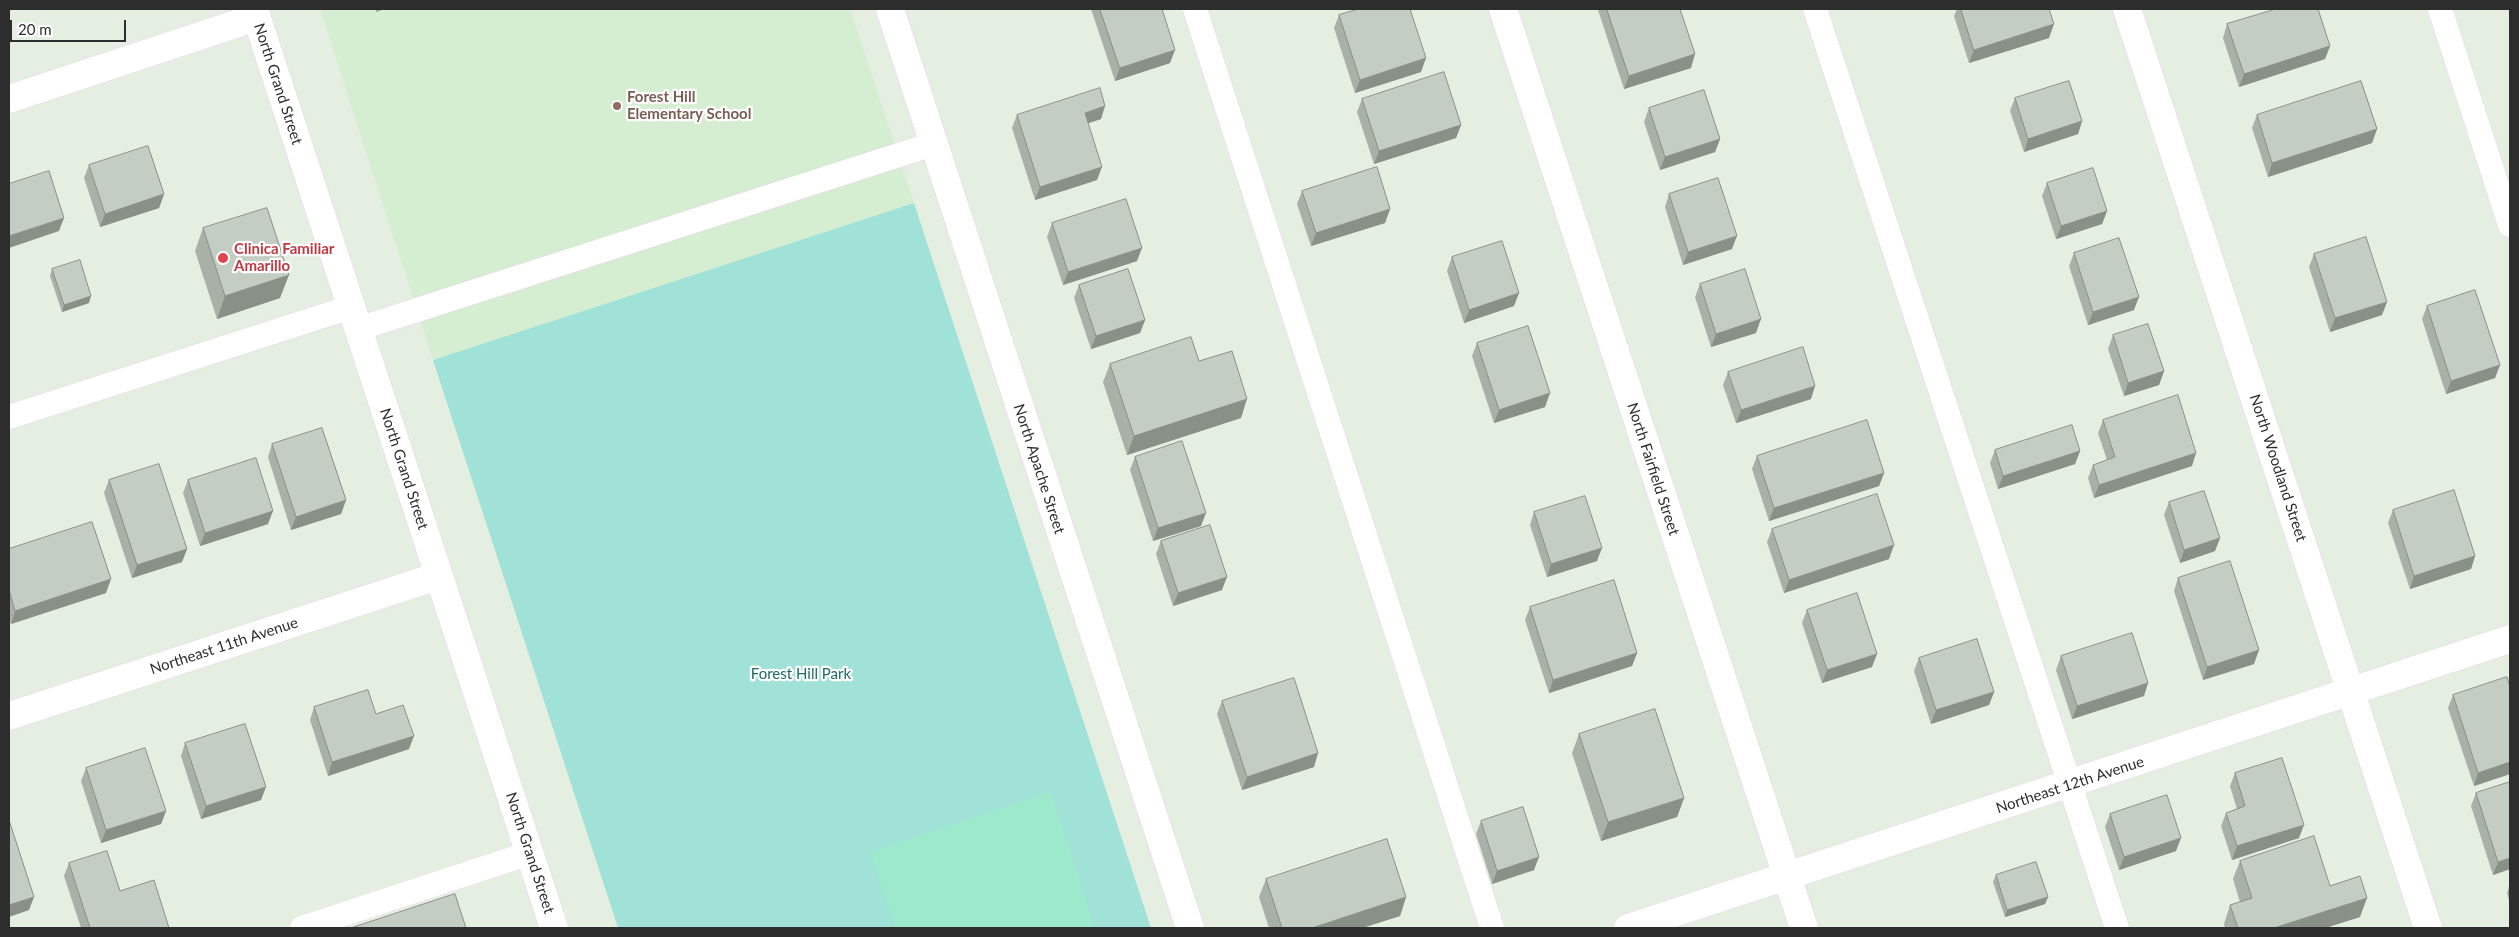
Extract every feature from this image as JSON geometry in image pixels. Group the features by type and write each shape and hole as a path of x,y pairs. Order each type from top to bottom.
{"street":[{"name":"North Apache Street","path":"890,9 1190,928"},
{"name":"North Fairfield Street","path":"1503,9 1804,928"},
{"name":"North Woodland Street","path":"2127,9 2428,928"},
{"path":"9,99 256,13"},
{"name":"North Grand Street","path":"256,13 554,928"},
{"name":"Northeast 11th Avenue","path":"9,716 438,576"},
{"name":"Northeast 12th Avenue","path":"1628,928 1786,875 2070,786 2510,640"}],"lane":[{"path":"1195,9 1492,928"},
{"path":"1815,9 2117,928"},
{"path":"2440,9 2510,225"},
{"path":"9,417 354,318 933,144"},
{"path":"302,928 530,853"}],"shaded area":[{"name":"Forest Hill Elementary School","path":"320,9 850,9 914,203 433,360"}],"green space":[{"name":"Forest Hill Park","path":"914,203 1151,928 618,928 433,360"},
{"path":"1050,792 1095,928 895,928 870,852"}],"building":[{"path":"1100,9 1162,9 1175,50 1120,68"},
{"path":"1359,9 1410,9 1426,58 1360,80 1339,15"},
{"path":"1607,9 1680,9 1695,54 1629,76"},
{"path":"1961,9 2049,9 2054,24 1974,50"},
{"path":"2276,9 2318,9 2330,46 2244,74 2227,24"},
{"path":"1444,72 1461,125 1379,151 1362,99"},
{"path":"2069,81 2082,121 2028,139 2015,98"},
{"path":"2361,81 2377,129 2272,163 2257,115"},
{"path":"1100,88 1105,106 1085,113 1102,167 1040,187 1017,115"},
{"path":"1704,90 1720,139 1665,157 1649,108"},
{"path":"148,146 164,194 105,214 89,165"},
{"path":"1377,167 1390,209 1316,233 1302,191"},
{"path":"2093,168 2107,211 2061,226 2047,183"},
{"path":"49,171 64,218 9,236 9,184"},
{"path":"1718,178 1737,236 1688,252 1669,194"},
{"path":"1126,199 1142,248 1068,272 1052,223"},
{"path":"267,208 289,275 225,296 203,228"},
{"path":"2366,237 2387,302 2335,318 2314,254"},
{"path":"2119,238 2139,297 2093,312 2074,253"},
{"path":"1502,241 1519,293 1469,310 1452,257"},
{"path":"80,260 91,296 64,305 52,269"},
{"path":"1128,269 1145,320 1096,336 1079,285"},
{"path":"1745,269 1761,319 1716,334 1700,284"},
{"path":"2475,290 2500,365 2451,381 2427,306"},
{"path":"2148,324 2164,371 2128,383 2113,335"},
{"path":"1528,326 1550,393 1499,410 1477,343"},
{"path":"1191,337 1199,361 1232,351 1247,399 1134,436 1110,364"},
{"path":"1803,347 1815,386 1741,410 1728,372"},
{"path":"2178,395 2196,453 2099,485 2093,465 2115,457 2103,420"},
{"path":"1867,420 1884,473 1774,508 1757,456"},
{"path":"2072,425 2080,451 2003,476 1995,450"},
{"path":"322,428 346,500 296,517 272,444"},
{"path":"1182,441 1206,513 1158,528 1135,457"},
{"path":"256,458 273,511 205,533 188,480"},
{"path":"159,464 187,549 137,565 109,480"},
{"path":"2454,490 2475,556 2414,576 2393,510"},
{"path":"2204,491 2220,538 2184,550 2169,502"},
{"path":"1877,494 1894,545 1789,580 1772,529"},
{"path":"1585,496 1602,548 1551,564 1534,512"},
{"path":"92,522 111,579 15,611 9,590 9,549"},
{"path":"1210,525 1227,577 1178,593 1161,541"},
{"path":"2230,561 2259,650 2207,667 2178,578"},
{"path":"1614,580 1637,653 1553,680 1530,607"},
{"path":"1857,593 1877,654 1827,670 1807,610"},
{"path":"2132,633 2148,683 2077,706 2061,656"},
{"path":"1977,639 1994,692 1936,710 1919,658"},
{"path":"2507,677 2510,687 2510,762 2478,773 2453,695"},
{"path":"1294,678 1318,753 1247,777 1222,701"},
{"path":"368,690 376,714 403,705 414,736 332,762 314,707"},
{"path":"1655,709 1684,798 1608,822 1579,734"},
{"path":"245,724 266,787 206,806 185,743"},
{"path":"145,748 166,811 106,830 86,768"},
{"path":"2282,758 2304,825 2237,846 2226,813 2245,806 2235,773"},
{"path":"2510,782 2510,858 2498,862 2476,793"},
{"path":"2167,795 2181,838 2124,857 2110,814"},
{"path":"1523,807 1539,857 1497,871 1481,821"},
{"path":"9,820 34,897 9,905"},
{"path":"2314,836 2330,886 2360,876 2367,898 2274,928 2238,928 2230,905 2252,898 2240,861"},
{"path":"1387,839 1406,897 1312,928 1282,928 1266,879"},
{"path":"107,851 120,891 154,880 169,928 90,928 69,863"},
{"path":"2036,862 2048,897 2007,910 1996,875"},
{"path":"455,894 466,928 351,928"}],"place":[{"name":"Forest Hill Elementary School","path":"617,106"},
{"name":"Clinica Familiar Amarillo","path":"223,258"}]}
